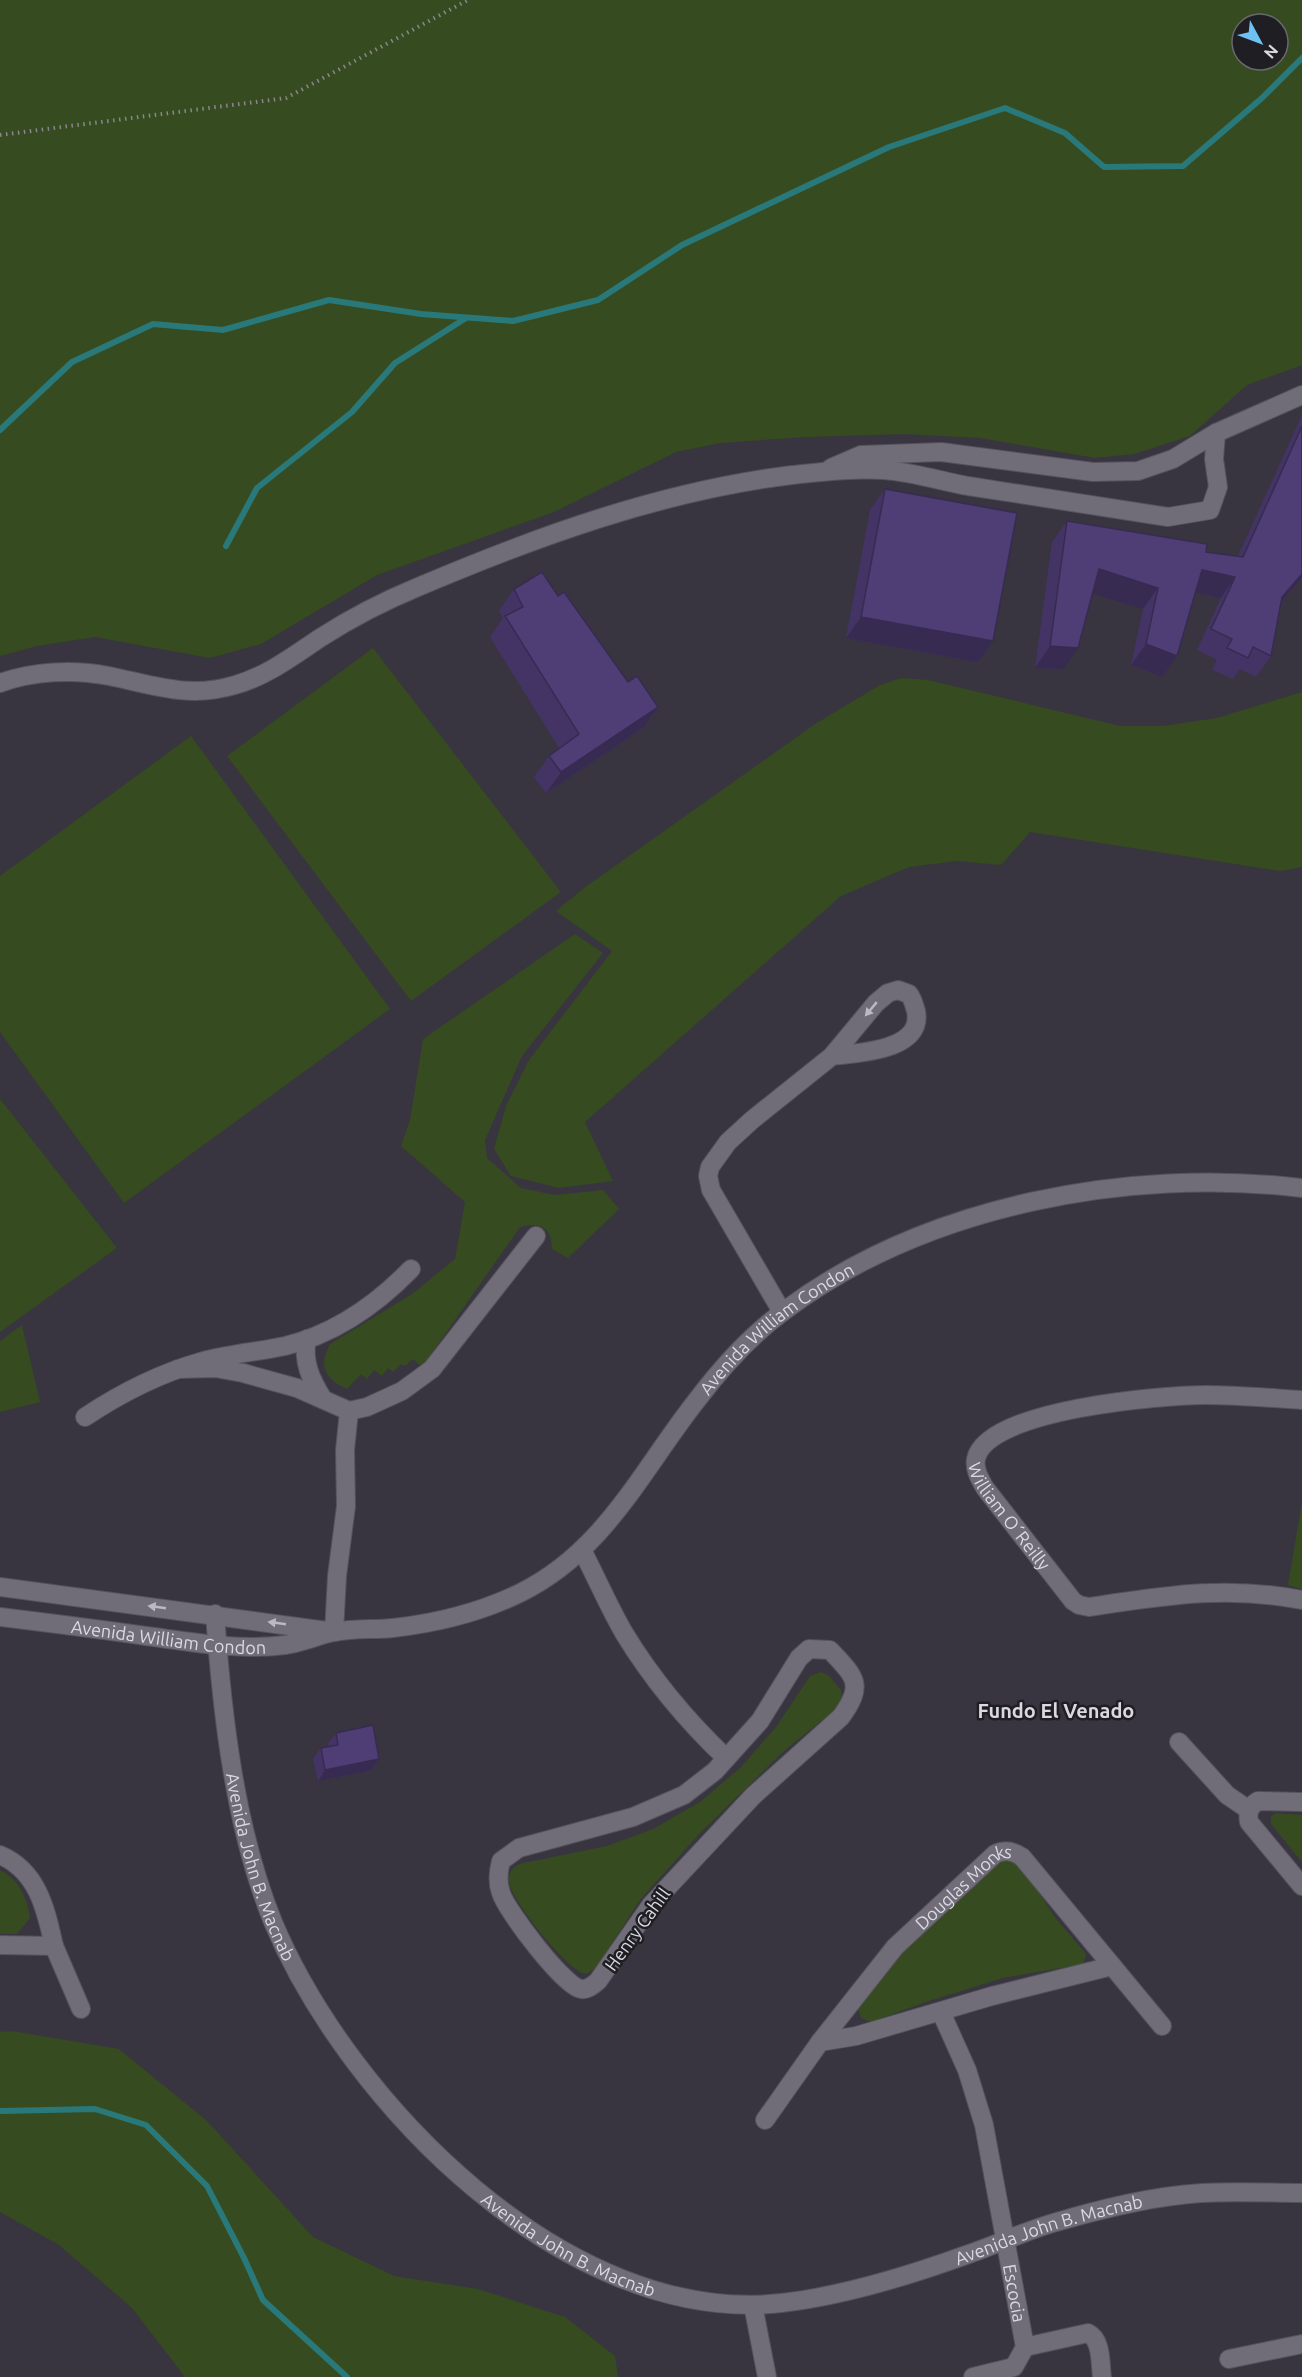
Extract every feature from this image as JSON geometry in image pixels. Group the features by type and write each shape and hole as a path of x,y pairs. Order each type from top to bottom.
{"street":[{"path":"821,472 861,455 941,452 1093,472 1138,471 1173,459 1216,434 1302,394"},
{"path":"0,683 27,676 65,672 108,676 173,691 213,690 233,686 271,670 338,627 386,601 447,575 575,526 669,498 768,478 821,472 884,470 1168,517 1210,510 1218,487 1214,459 1216,434"},
{"path":"782,1312 711,1190 708,1176 710,1167 721,1150 752,1120 832,1056 882,997 898,990 909,994 915,1005 917,1020 907,1037 893,1046 832,1056"},
{"name":"Avenida William Condon","path":"0,1617 217,1646 285,1645 334,1632 396,1628 481,1609 524,1591 582,1550 618,1511 697,1399 744,1346 782,1312 839,1274 939,1228 1020,1205 1110,1189 1160,1184 1237,1183 1302,1188"},
{"path":"178,1369 215,1368 243,1373 297,1388 349,1411 385,1400 432,1369 536,1236"},
{"path":"85,1417 130,1389 178,1369 307,1339 346,1322 374,1304 411,1269"},
{"path":"307,1339 304,1351 306,1363 323,1399"},
{"name":"William O´Reilly","path":"1302,1400 1205,1395 1101,1403 1045,1416 1008,1429 992,1439 976,1457 976,1469 985,1488 1073,1601 1079,1605 1089,1607 1171,1594 1203,1592 1255,1593 1302,1600"},
{"path":"334,1632 346,1506 345,1450 349,1411"},
{"path":"582,1550 624,1633 695,1728 726,1758"},
{"name":"Avenida William Condon","path":"0,1587 215,1614 334,1632"},
{"name":"Avenida John B. Macnab","path":"215,1614 229,1740 243,1821 259,1884 273,1922 309,1992 350,2056 372,2085 427,2144 460,2174 524,2225 565,2253 607,2274 653,2290 716,2302 753,2305 811,2298 890,2279 1092,2212 1171,2196 1235,2192 1302,2193"},
{"name":"Henry Cahill","path":"809,1649 830,1650 852,1674 855,1695 841,1717 753,1796 651,1905 598,1981 591,1987 581,1989 571,1985 536,1947 501,1895 498,1875 501,1861 519,1848 633,1817 684,1794 715,1771 726,1758 760,1721 799,1658 809,1649"},
{"path":"1179,1742 1227,1795 1249,1810"},
{"path":"1302,1802 1258,1801 1249,1810 1249,1822 1302,1886"},
{"name":"Douglas Monks","path":"765,2120 820,2042 895,1947 994,1854 1002,1851 1016,1853 1022,1857 1162,2026"},
{"path":"0,1855 21,1868 31,1879 48,1919 54,1946 81,2009"},
{"path":"0,1945 54,1946"},
{"path":"820,2042 856,2036 1112,1966"},
{"path":"941,2012 967,2070 978,2102 1005,2240"},
{"name":"Escocia","path":"974,2377 1014,2367 1025,2347 1005,2240"},
{"path":"753,2305 767,2377"},
{"name":"Escocia","path":"1025,2347 1088,2333 1097,2342 1102,2377"},
{"path":"1229,2359 1302,2344"}],"path":[{"path":"0,135 286,98 468,0"}],"green space":[{"path":"0,0 1302,0 1302,365 1247,385 1190,436 1134,454 1095,458 980,438 905,434 720,443 676,452 554,512 377,575 261,644 210,658 95,637 37,646 0,656"},
{"path":"373,648 561,892 411,1001 227,756"},
{"path":"902,678 928,680 1120,726 1163,726 1217,718 1302,692 1302,867 1280,871 1030,832 1001,865 957,861 909,867 841,896 585,1122 613,1181 559,1188 511,1176 494,1149 506,1106 529,1060 612,951 556,911 584,888 815,724 880,685"},
{"path":"191,736 390,1009 124,1203 0,1032 0,876"},
{"path":"575,934 603,953 522,1056 485,1140 487,1158 521,1188 555,1195 603,1190 619,1209 568,1258 552,1249 550,1236 544,1228 533,1225 520,1227 422,1367 413,1359 405,1366 401,1364 393,1372 388,1368 382,1376 374,1370 367,1379 361,1374 347,1389 339,1385 329,1376 324,1365 330,1344 412,1294 455,1259 465,1202 401,1146 410,1120 423,1039"},
{"path":"0,1099 117,1248 0,1332"},
{"path":"22,1325 40,1402 0,1412 0,1341"},
{"path":"1302,1502 1302,1589 1288,1585"},
{"path":"821,1672 828,1675 841,1690 842,1697 836,1709 785,1750 700,1833 640,1900 596,1968 586,1974 567,1962 542,1935 520,1905 509,1883 512,1870 523,1863 607,1846 653,1829 700,1802 741,1767 776,1727 810,1676"},
{"path":"1276,1813 1302,1815 1302,1862 1271,1824 1271,1816"},
{"path":"1008,1859 1024,1868 1054,1916 1086,1954 1083,1964 1003,1978 871,2022 861,2018 857,2007 898,1956 997,1864"},
{"path":"0,1870 17,1884 27,1903 30,1918 17,1934 0,1934"},
{"path":"11,2031 119,2049 207,2121 313,2237 394,2276 478,2289 565,2317 615,2356 618,2377 185,2377 132,2308 59,2245 0,2212 0,2032"}],"building":[{"path":"1302,426 1302,574 1282,597 1271,656 1253,647 1248,658 1227,648 1232,639 1211,629 1235,577 1202,570 1177,656 1146,644 1158,588 1099,569 1078,648 1050,646 1067,521 1207,544 1206,552 1243,557"},
{"path":"885,489 1017,513 993,641 861,617"},
{"path":"542,572 558,596 564,592 628,682 637,676 658,707 561,772 549,756 579,734 505,616 523,607 514,589"},
{"path":"373,1725 379,1759 325,1770 321,1748 338,1745 336,1733"}],"waterway":[{"path":"0,430 72,362 153,324 223,330 329,300 421,314 513,321 598,300 682,245 889,147 1005,108 1065,133 1104,167 1183,166 1262,98 1302,58"},
{"path":"226,546 257,488 352,412 395,363 466,318"},
{"path":"0,2111 95,2109 146,2125 207,2186 263,2300 347,2377"}],"district":[{"name":"Fundo El Venado","path":"1056,1710"}]}
